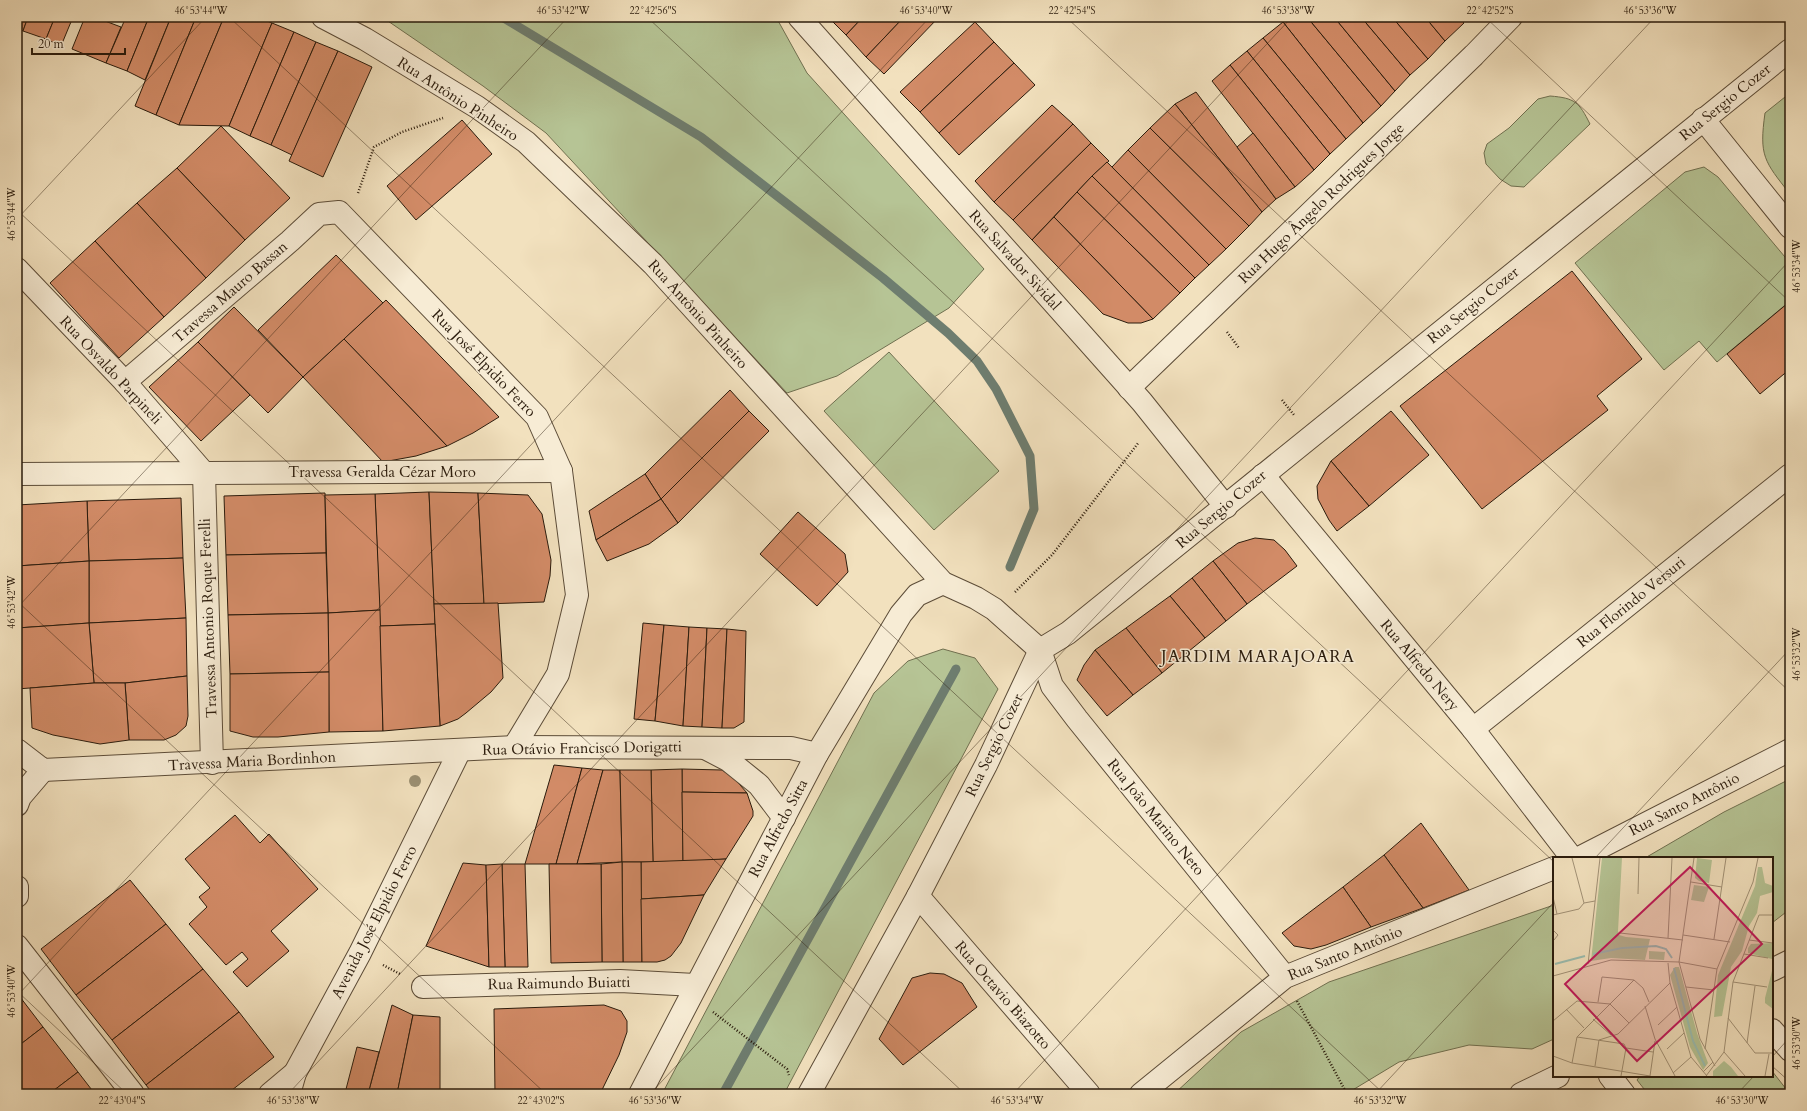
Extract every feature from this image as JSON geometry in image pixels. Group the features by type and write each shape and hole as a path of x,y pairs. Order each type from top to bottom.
{"street":[{"name":"Rua Antônio Pinheiro","path":"322,17 365,39 477,107 526,142 653,264 943,583 976,598 997,612 1040,650"},
{"name":"Rua Salvador Sividal","path":"799,17 1129,388 1156,419 1226,507"},
{"name":"Rua Hugo Ângelo Rodrigues Jorge","path":"1129,388 1474,56 1511,17"},
{"name":"Rua Sergio Cozer","path":"809,1094 918,896 986,765 1040,650 1068,633 1226,507 1263,475 1790,50"},
{"path":"1703,119 1790,227"},
{"name":"Travessa Mauro Bassan","path":"125,382 290,241 319,214 343,216"},
{"name":"Rua José Elpidio Ferro","path":"343,216 536,417 561,472 577,595 558,674 514,747"},
{"name":"Rua Osvaldo Parpineli","path":"17,269 125,382 204,473"},
{"name":"Travessa Geralda Cézar Moro","path":"17,474 561,472"},
{"name":"Travessa Antonio Roque Ferelli","path":"204,473 212,763"},
{"name":"Rua Alfredo Nery","path":"1263,475 1473,729 1571,857"},
{"name":"Rua Florindo Versuri","path":"1473,729 1790,475"},
{"name":"Rua Alfredo Sitta","path":"640,1094 817,754 901,614 918,595 943,583"},
{"name":"Rua João Marino Neto","path":"1040,650 1052,686 1056,692 1285,977"},
{"name":"Rua Otávio Francisco Dorigatti","path":"460,750 514,747 704,747 791,748 817,754"},
{"name":"Rua Otávio Francisco Dorigatti","path":"704,747 728,760 759,784 784,818"},
{"path":"17,750 43,770 20,797 17,805"},
{"name":"Travessa Maria Bordinhon","path":"43,770 460,750"},
{"name":"Avenida José Elpidio Ferro","path":"289,1094 295,1073 360,953 460,750"},
{"name":"Rua Santo Antônio","path":"1581,857 1790,750"},
{"name":"Rua Santo Antônio","path":"1141,1094 1285,977 1553,868"},
{"path":"17,887 17,896"},
{"name":"Rua Octavio Biazotto","path":"918,896 1089,1094"},
{"path":"17,946 133,1094"},
{"path":"1773,970 1790,962"},
{"name":"Rua Raimundo Buiatti","path":"423,987 620,981 693,990"},
{"path":"1773,1031 1790,1050"},
{"path":"270,1094 295,1073"},
{"path":"1521,1094 1556,1077"},
{"path":"1611,1077 1624,1094"}],"path":[{"path":"343,216 374,148 402,132 477,107"},
{"path":"997,612 1052,555 1125,462 1156,419"},
{"path":"360,953 423,987"},
{"path":"693,990 787,1069"},
{"path":"1309,1024 1347,1094"}],"green space":[{"path":"382,17 776,17 807,73 984,269 949,308 837,376 787,393 546,133 483,86"},
{"path":"1790,93 1790,194 1769,165 1763,149 1763,127 1765,113"},
{"path":"1550,96 1565,98 1575,102 1583,111 1590,124 1524,187 1511,186 1500,179 1486,164 1484,153 1487,144 1509,128 1538,99"},
{"path":"1704,167 1718,177 1790,263 1790,301 1717,362 1699,341 1664,370 1575,263 1685,172"},
{"path":"889,352 999,471 934,530 824,411"},
{"path":"943,649 975,658 998,689 784,1094 662,1094 874,693 908,661"},
{"path":"1790,779 1790,909 1773,922 1773,857 1647,857 1724,812"},
{"path":"1553,905 1553,1039 1532,1049 1469,1045 1399,1062 1346,1094 1174,1094 1241,1032 1329,982"},
{"path":"1773,1072 1790,1094 1648,1094 1637,1080 1639,1077 1773,1077"}],"building":[{"path":"17,17 28,17 23,31 17,28"},
{"path":"28,17 55,17 46,39 23,31"},
{"path":"55,17 73,17 61,46 46,39"},
{"path":"85,17 107,17 105,21 121,27 106,63 72,49"},
{"path":"126,17 149,17 127,71 106,63"},
{"path":"149,17 171,17 145,80 127,71"},
{"path":"171,17 196,17 156,115 135,106"},
{"path":"196,17 224,17 179,125 156,115"},
{"path":"224,17 257,17 272,23 229,126 179,125"},
{"path":"828,17 863,17 846,35"},
{"path":"863,17 904,17 866,57 846,35"},
{"path":"904,17 939,17 884,74 866,57"},
{"path":"1289,17 1307,17 1381,106 1363,123 1283,22"},
{"path":"1307,17 1334,17 1395,91 1381,106"},
{"path":"1334,17 1361,17 1410,75 1395,91"},
{"path":"1361,17 1392,17 1428,59 1410,75"},
{"path":"1392,17 1425,17 1445,41 1428,59"},
{"path":"1425,17 1459,17 1464,23 1445,41"},
{"path":"975,22 994,42 920,112 900,92"},
{"path":"1283,22 1363,123 1346,139 1263,38"},
{"path":"272,23 294,32 250,136 229,126"},
{"path":"294,32 316,42 271,145 250,136"},
{"path":"1263,38 1346,139 1330,154 1247,51"},
{"path":"316,42 338,51 292,155 271,145"},
{"path":"994,42 1014,63 939,133 920,112"},
{"path":"338,51 372,67 323,177 289,161"},
{"path":"1247,51 1330,154 1314,170 1230,65"},
{"path":"1014,63 1035,85 959,155 939,133"},
{"path":"1230,65 1314,170 1295,187 1212,81"},
{"path":"1196,92 1276,199 1262,212 1175,104"},
{"path":"1175,104 1262,212 1249,226 1150,128"},
{"path":"1052,105 1073,124 994,202 975,181"},
{"path":"462,120 492,154 416,220 387,186"},
{"path":"1073,124 1091,143 1013,220 994,202"},
{"path":"221,126 290,198 245,240 177,168"},
{"path":"1150,128 1249,226 1226,249 1128,150"},
{"path":"1253,133 1295,187 1276,199 1237,147"},
{"path":"1091,143 1109,161 1092,176 1032,240 1013,220"},
{"path":"1128,150 1226,249 1209,265 1112,167"},
{"path":"1107,162 1209,265 1195,278 1092,176"},
{"path":"177,168 245,240 206,278 137,203"},
{"path":"1092,176 1195,278 1180,293 1077,192"},
{"path":"1077,192 1180,293 1153,319 1054,217"},
{"path":"137,203 206,278 164,317 95,241"},
{"path":"1054,217 1153,319 1141,323 1128,323 1103,314 1032,240"},
{"path":"95,241 164,317 119,358 50,283"},
{"path":"336,255 383,303 303,377 258,330"},
{"path":"1572,271 1642,359 1597,396 1608,410 1482,509 1400,406"},
{"path":"386,300 499,417 473,433 447,446 344,339"},
{"path":"1788,303 1790,304 1790,369 1760,394 1727,354"},
{"path":"234,307 303,377 268,413 198,342"},
{"path":"344,339 447,446 416,456 383,462 303,377"},
{"path":"198,342 250,395 201,441 149,387"},
{"path":"730,390 749,411 661,499 645,474"},
{"path":"749,411 769,431 678,523 661,499"},
{"path":"1391,411 1429,455 1369,506 1331,461"},
{"path":"1331,461 1369,506 1337,531 1329,520 1318,499 1317,486"},
{"path":"645,474 661,499 596,540 589,511"},
{"path":"429,492 435,624 380,626 375,494"},
{"path":"429,492 478,493 484,604 434,604"},
{"path":"325,493 326,553 226,555 224,496"},
{"path":"478,493 528,495 542,514 551,560 550,576 544,602 484,604"},
{"path":"375,494 380,610 328,613 325,495"},
{"path":"181,498 183,558 89,561 87,501"},
{"path":"661,499 678,523 649,544 607,561 596,540"},
{"path":"87,501 89,561 17,566 17,505"},
{"path":"798,512 845,554 848,572 817,606 760,554"},
{"path":"1255,538 1274,540 1285,550 1297,566 1247,604 1213,561 1238,543"},
{"path":"326,553 328,613 228,615 226,555"},
{"path":"183,558 186,618 89,623 89,561"},
{"path":"89,561 89,623 17,628 17,566"},
{"path":"1213,561 1247,604 1226,621 1192,578"},
{"path":"1192,578 1226,621 1205,638 1170,596"},
{"path":"1170,596 1205,638 1162,673 1126,628"},
{"path":"498,603 503,678 491,692 466,713 458,719 440,726 434,604"},
{"path":"380,610 383,731 329,732 328,613"},
{"path":"328,613 329,672 230,674 228,615"},
{"path":"186,618 187,676 125,683 94,683 89,623"},
{"path":"89,623 94,683 17,689 17,628"},
{"path":"643,623 664,625 655,721 634,719"},
{"path":"435,624 440,726 383,731 380,626"},
{"path":"664,625 689,627 683,726 655,721"},
{"path":"689,627 707,628 702,727 683,726"},
{"path":"707,628 727,629 722,728 702,727"},
{"path":"1126,628 1162,673 1133,695 1095,650"},
{"path":"727,629 746,631 744,722 734,728 722,728"},
{"path":"1095,650 1133,695 1107,716 1077,680 1084,665"},
{"path":"329,672 329,732 278,737 253,737 230,731 230,674"},
{"path":"187,676 188,716 186,726 176,735 164,740 129,740 125,683"},
{"path":"94,683 125,683 129,740 100,744 53,735 32,728 30,688"},
{"path":"554,765 582,768 556,864 525,864"},
{"path":"582,768 603,770 577,864 556,864"},
{"path":"682,769 722,770 734,778 747,793 682,792"},
{"path":"682,769 683,862 653,862 651,770"},
{"path":"603,770 620,770 622,862 577,864"},
{"path":"620,770 651,770 653,862 622,862"},
{"path":"682,792 747,793 753,811 753,816 726,859 683,862"},
{"path":"235,815 260,843 269,834 318,889 271,931 289,951 247,987 233,972 248,959 242,952 226,965 189,924 207,907 199,897 210,888 185,859"},
{"path":"1421,823 1469,890 1423,908 1384,855"},
{"path":"1384,855 1423,908 1371,927 1343,887"},
{"path":"726,859 704,895 641,899 641,862"},
{"path":"622,862 641,862 642,962 623,962"},
{"path":"622,862 623,962 602,962 601,864"},
{"path":"463,863 486,865 489,967 426,946"},
{"path":"502,864 525,864 528,967 505,967"},
{"path":"502,864 505,967 489,967 486,865"},
{"path":"549,864 601,864 602,962 551,963"},
{"path":"130,880 166,924 76,995 41,949"},
{"path":"1343,887 1371,927 1326,945 1311,949 1294,946 1282,933"},
{"path":"704,895 681,943 671,956 665,960 657,962 642,962 641,899"},
{"path":"166,924 203,969 112,1040 76,995"},
{"path":"203,969 239,1012 146,1085 112,1040"},
{"path":"930,973 944,974 962,983 977,1007 903,1065 879,1039 912,978"},
{"path":"17,993 43,1027 17,1047"},
{"path":"392,1005 413,1015 397,1094 368,1094"},
{"path":"604,1005 621,1011 627,1021 627,1032 619,1055 600,1094 495,1094 494,1009"},
{"path":"239,1012 274,1057 227,1094 153,1094 146,1085"},
{"path":"413,1015 440,1017 440,1094 397,1094"},
{"path":"43,1027 78,1072 49,1094 17,1094 17,1047"},
{"path":"357,1047 379,1052 368,1094 345,1093"},
{"path":"78,1072 95,1094 49,1094"}],"waterway":[{"path":"502,17 701,137 883,278 948,333 977,361 996,389 1030,456 1034,509 1010,567"},
{"path":"723,1094 956,669"}],"district":[{"name":"JARDIM MARAJOARA","path":"1258,656"}]}
